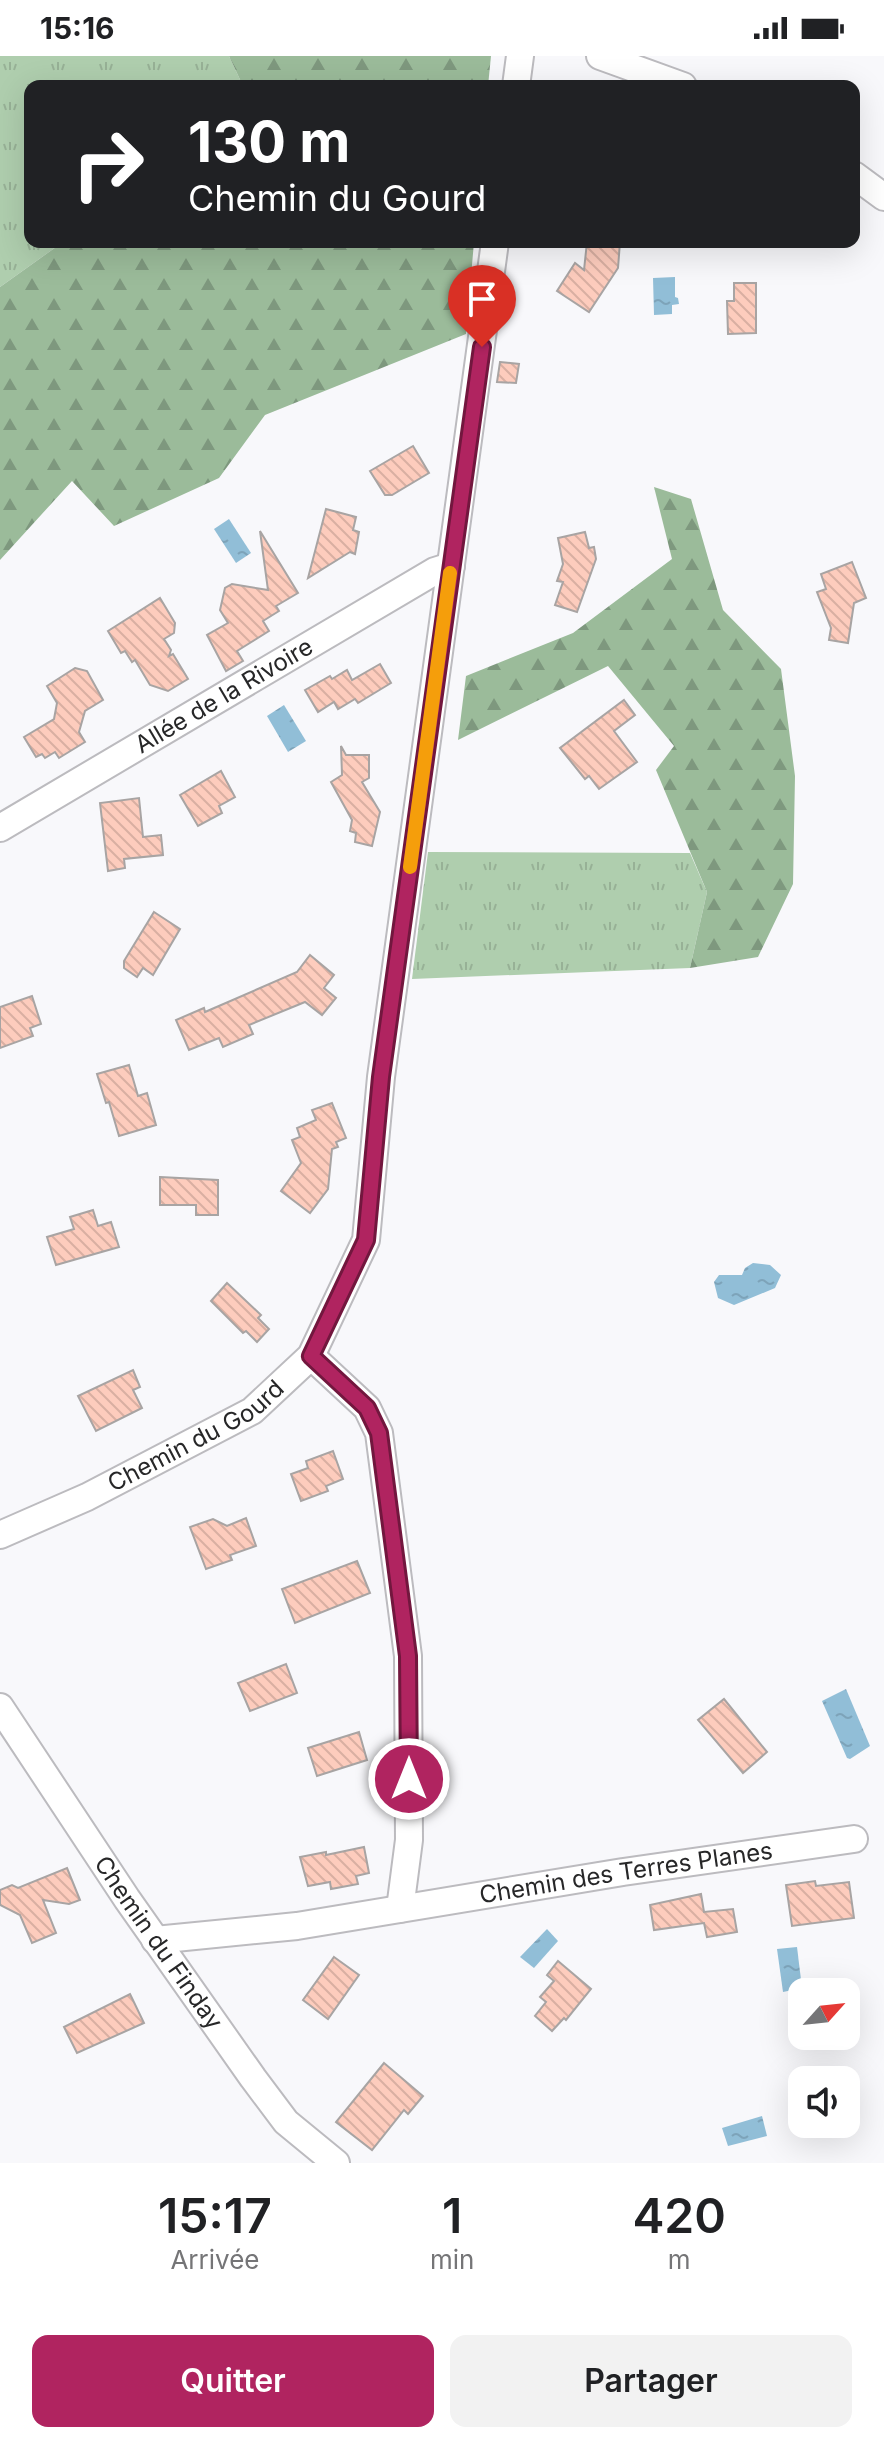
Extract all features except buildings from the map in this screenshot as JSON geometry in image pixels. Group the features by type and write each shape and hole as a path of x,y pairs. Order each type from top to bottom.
{"street":[{"path":"517,80 520,56"},
{"path":"600,56 666,80"},
{"path":"860,179 884,197"},
{"name":"Chemin du Gourd","path":"0,1535 87,1497 252,1411 311,1356 366,1240 381,1077 494,248"},
{"name":"Allée de la Rivoire","path":"0,828 435,571 451,566"},
{"path":"311,1356 367,1408 379,1433 408,1656 409,1840 400,1909"},
{"name":"Chemin du Finday","path":"0,1707 155,1940 286,2122 336,2163"},
{"name":"Chemin des Terres Planes","path":"155,1940 297,1926 623,1872 854,1839"}],"green space":[{"path":"0,56 229,56 240,80 24,80 24,248 55,248 0,287"},
{"path":"229,56 491,56 489,80 240,80"},
{"path":"55,248 473,248 466,334 265,415 219,478 114,526 72,481 0,560 0,287"},
{"path":"654,487 691,499 723,610 781,669 795,776 793,884 758,957 690,968 707,892 656,770 674,746 608,666 458,740 466,676 573,633 672,559"},
{"path":"428,852 690,853 707,892 690,968 412,979"}],"water":[{"path":"675,277 675,297 679,304 672,305 672,314 654,315 653,278"},
{"path":"229,519 251,553 236,563 214,529"},
{"path":"284,705 306,741 288,752 267,716"},
{"path":"753,1263 770,1265 781,1275 775,1288 734,1305 718,1298 714,1282 719,1275 742,1275 745,1268"},
{"path":"846,1689 870,1746 850,1759 822,1701"},
{"path":"547,1929 558,1941 534,1968 520,1957"},
{"path":"797,1947 801,1978 788,1978 788,1991 783,1992 777,1949"},
{"path":"762,2116 767,2136 728,2146 722,2128"}],"slow traffic":[{"path":"410,867 450,573"}],"route":[{"path":"409,1779 408,1656 379,1433 367,1408 311,1356 366,1240 381,1077 482,347"}]}
